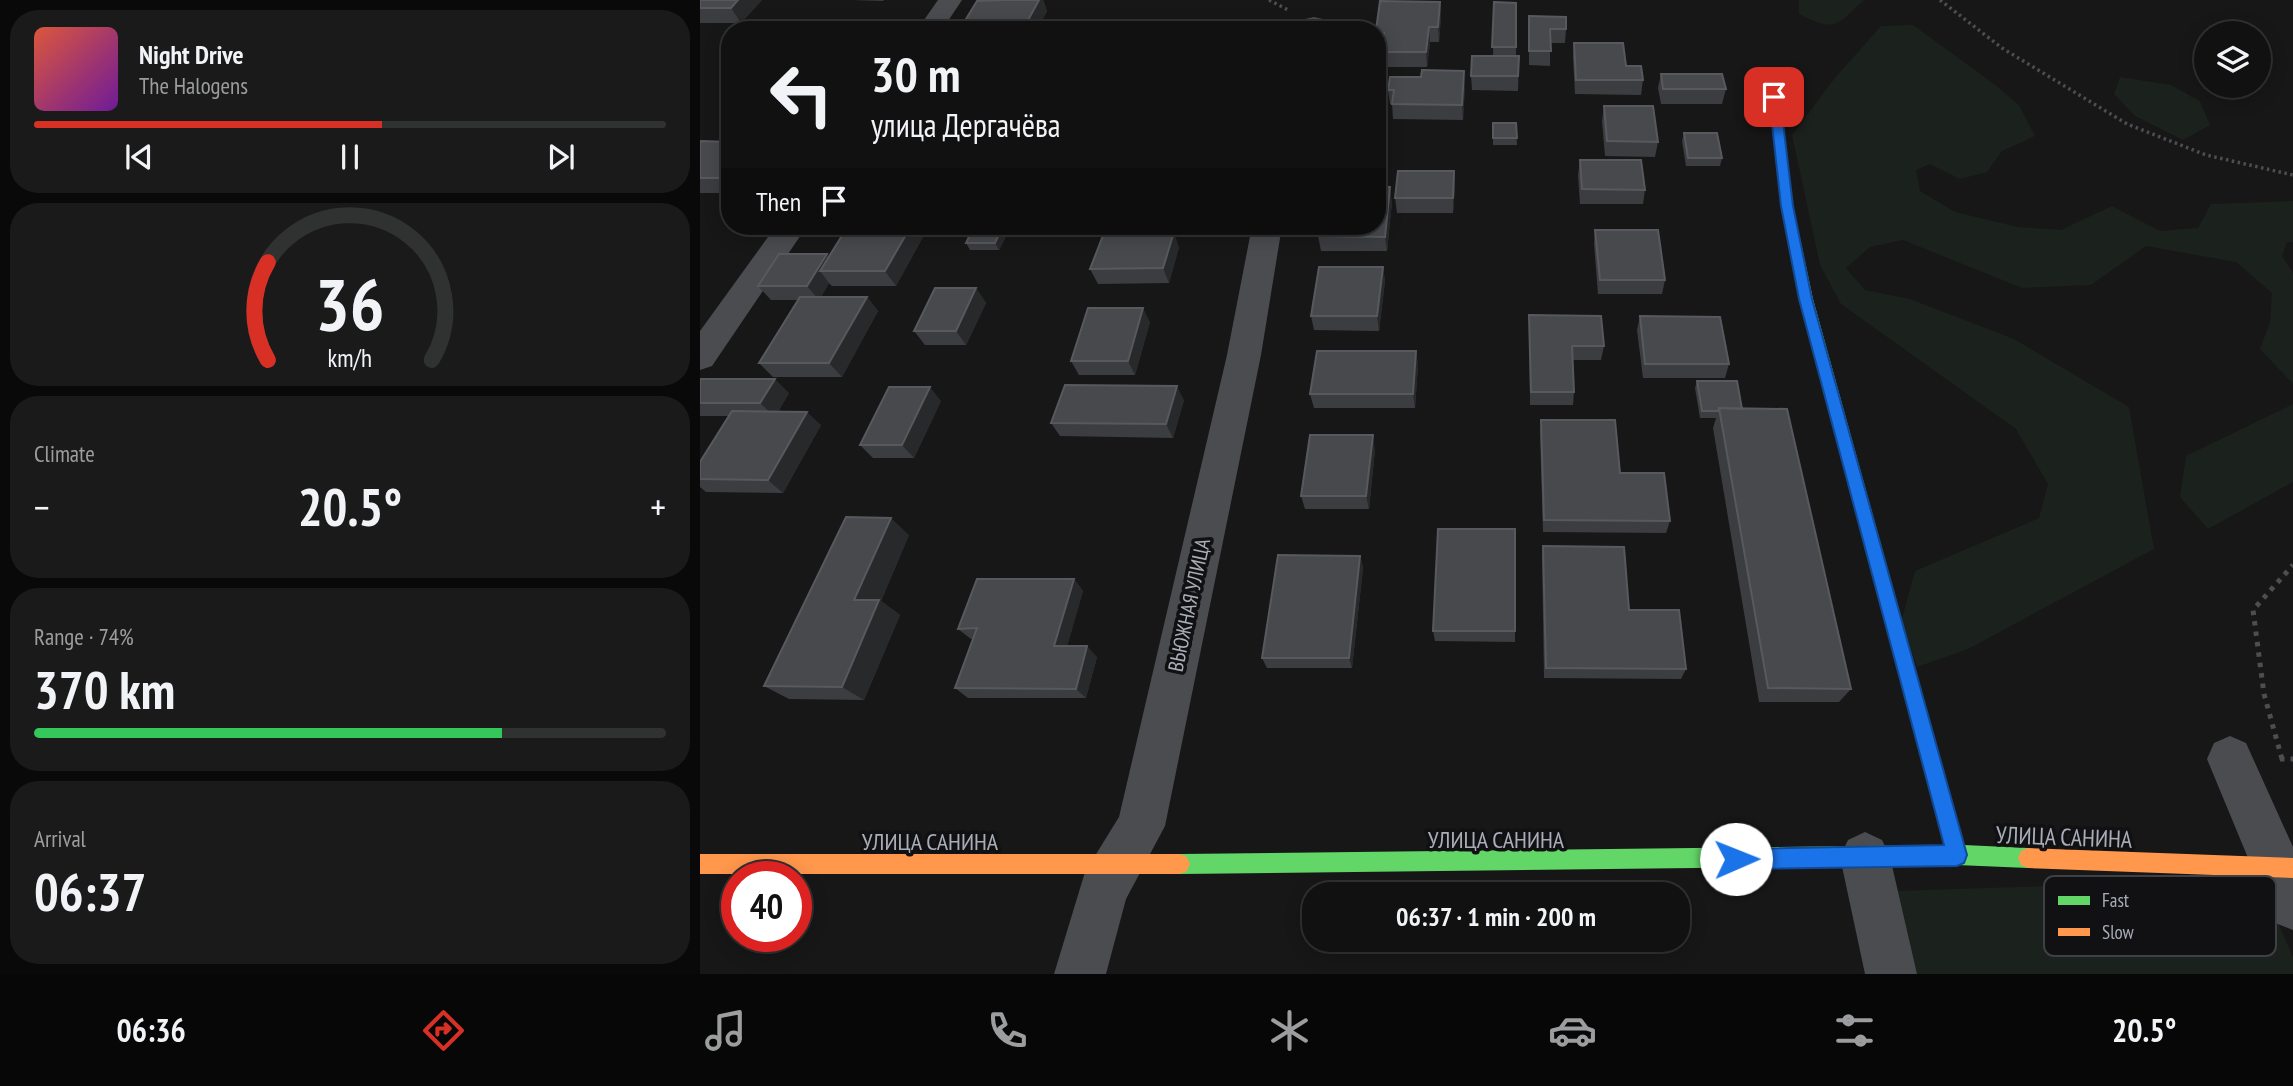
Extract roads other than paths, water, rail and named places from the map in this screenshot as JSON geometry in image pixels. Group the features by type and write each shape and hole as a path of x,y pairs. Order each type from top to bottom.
{"street":[{"path":"935,21 950,0"},
{"path":"1771,70 1787,206 1806,299 1957,855"},
{"path":"700,357 786,235"},
{"name":"ВЬЮЖНАЯ УЛИЦА","path":"1080,974 1103,890 1141,826 1244,355 1265,235"},
{"path":"2230,759 2287,880"},
{"name":"УЛИЦА САНИНА","path":"700,864 1118,865 1957,855 2234,876"},
{"path":"1865,857 1891,974"}]}
